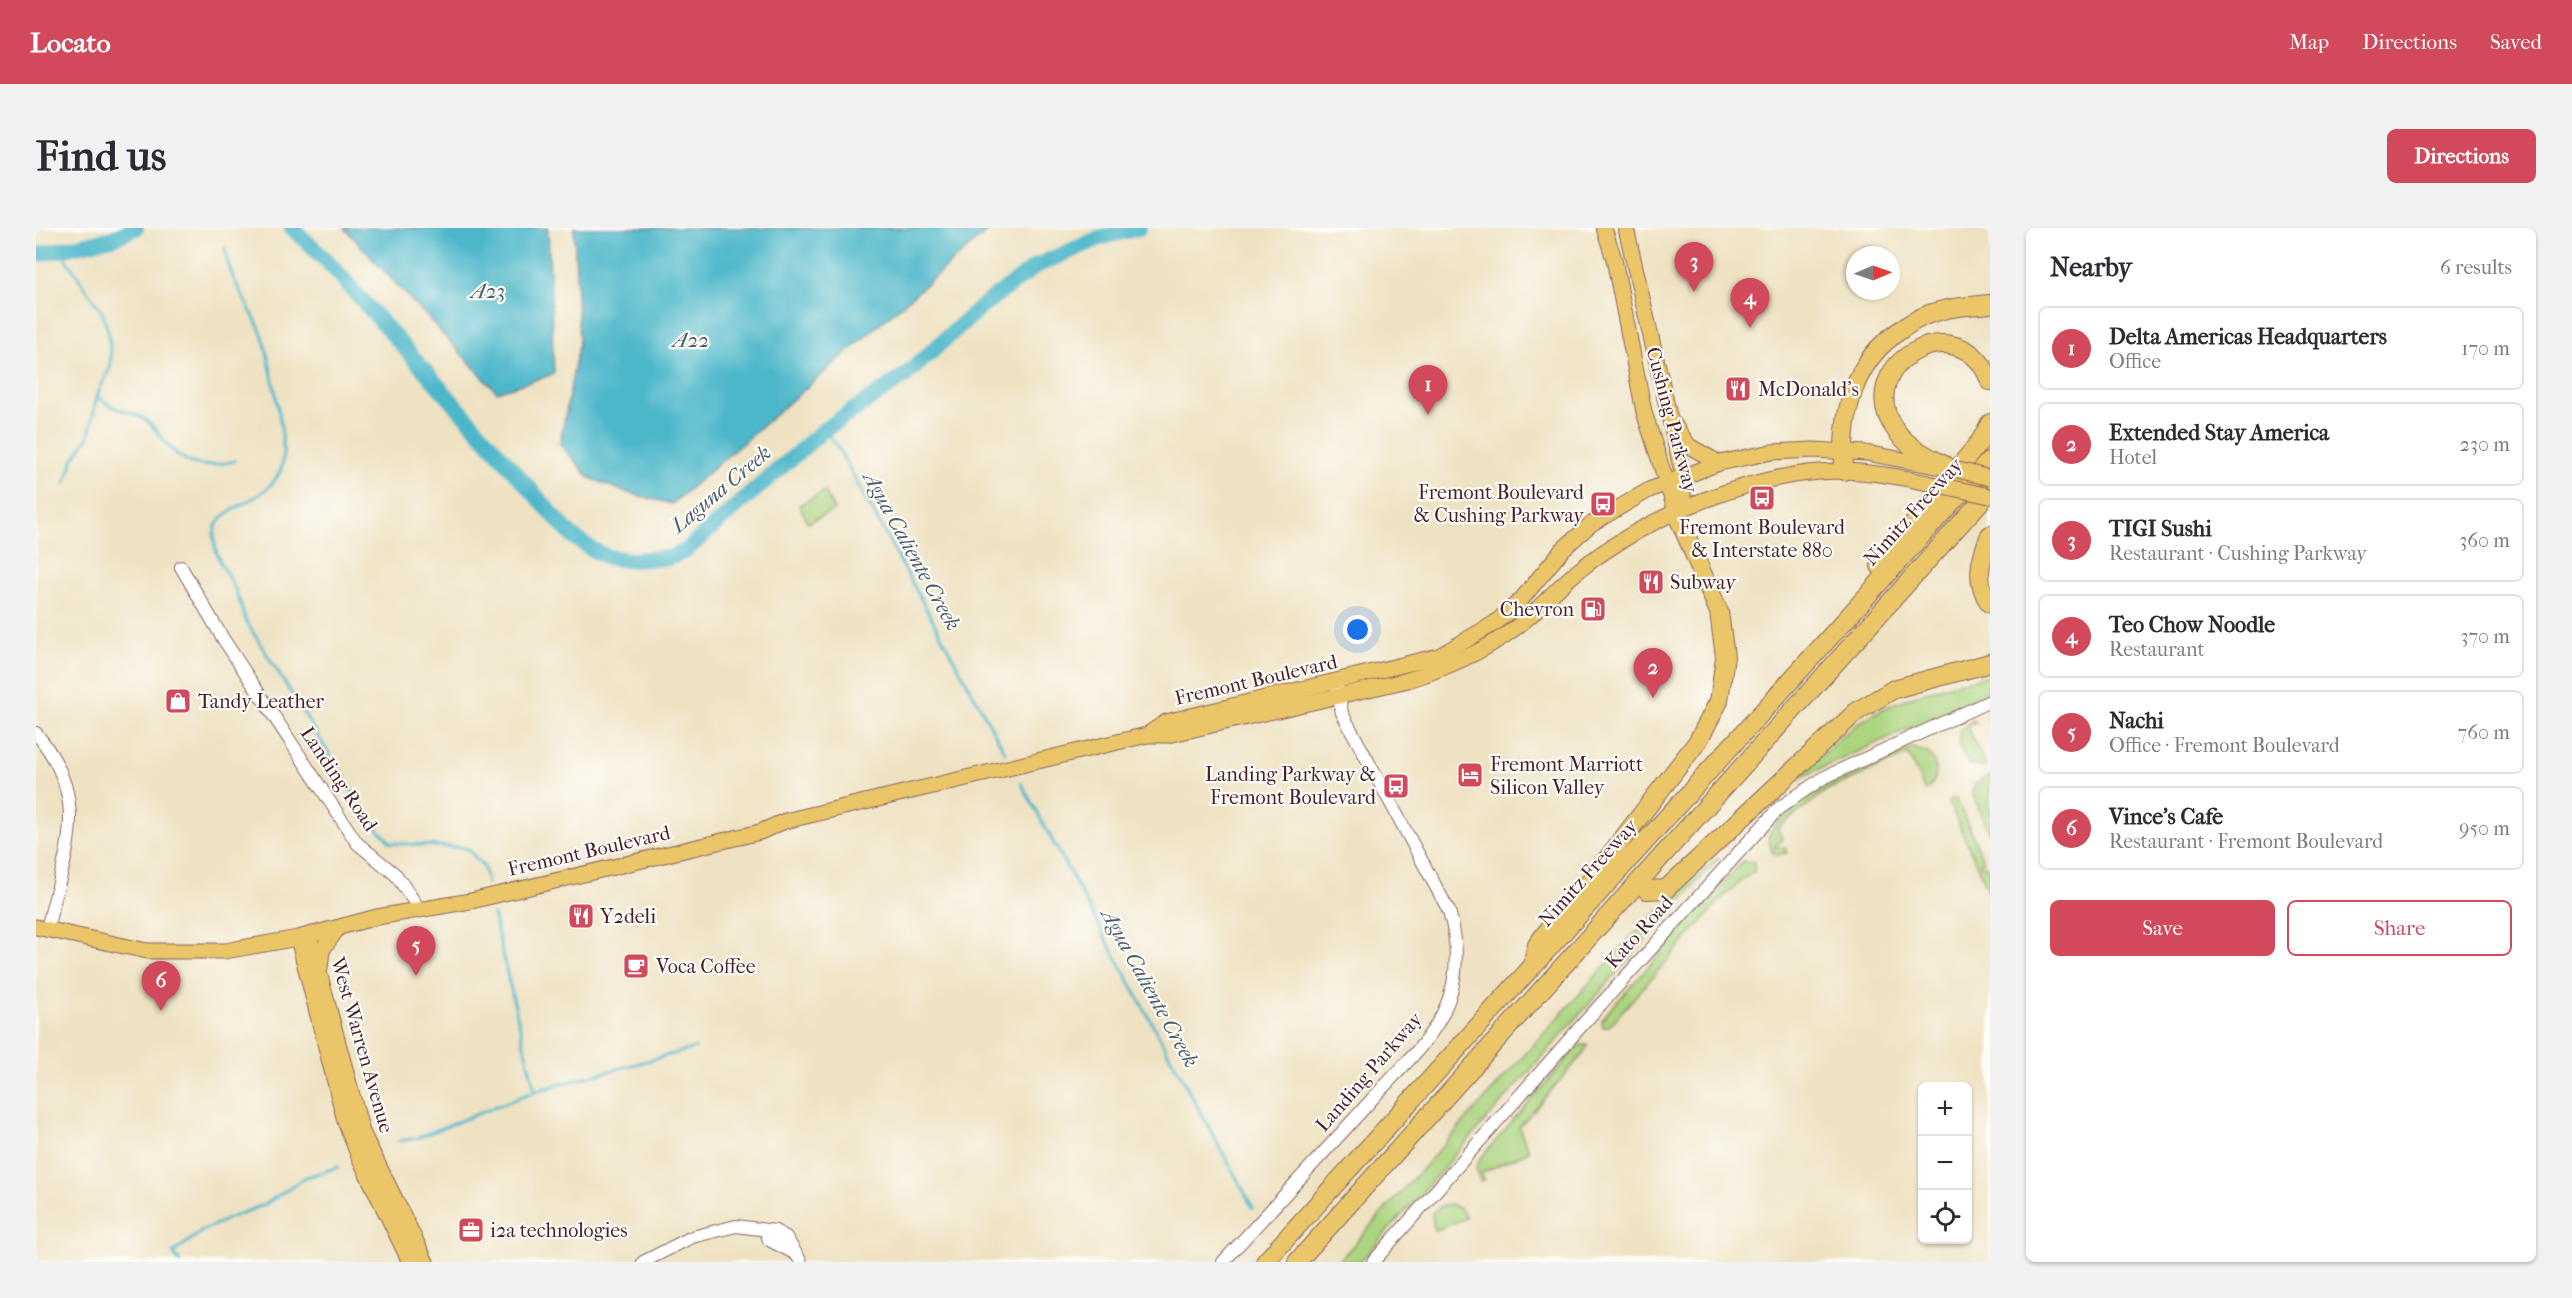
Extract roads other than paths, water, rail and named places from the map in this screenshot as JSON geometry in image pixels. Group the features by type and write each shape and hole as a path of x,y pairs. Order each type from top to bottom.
{"highway":[{"path":"1844,471 1847,404 1854,383 1868,360 1885,340 1918,318 1938,311 1990,304"},
{"path":"1950,468 1916,457 1896,431 1889,417 1886,390 1897,363 1920,348 1946,345 1960,348 1973,355 1990,381"},
{"path":"1794,679 1981,440 1990,423"},
{"name":"Nimitz Freeway","path":"1265,1262 1990,460"},
{"path":"1297,1262 1990,491"},
{"path":"1311,1262 1990,507"},
{"path":"1533,968 1537,945 1698,741 1719,701 1725,657 1719,612 1676,512"},
{"path":"1990,535 1981,556 1979,574 1984,596 1990,604"},
{"path":"1647,890 1666,889 1856,711 1894,689 1990,663"}],"main road":[{"name":"Cushing Parkway","path":"1605,229 1614,259 1644,412 1665,484 1676,512"},
{"name":"Cushing Parkway","path":"1626,229 1683,476 1683,499 1676,512"},
{"path":"1665,405 1682,438 1697,451 1719,463"},
{"name":"Fremont Boulevard","path":"41,928 125,947 166,952 225,951 471,901 760,832 785,820 1147,735 1168,735 1337,688 1439,656 1495,623 1545,574 1563,549 1591,524 1683,476 1719,463 1773,452 1844,451 1916,457"},
{"path":"1950,468 1990,478"},
{"name":"Fremont Boulevard","path":"1337,688 1427,674 1491,645 1532,614 1598,556 1676,512 1735,490 1801,474 1844,471 1909,479 1990,496"},
{"path":"1532,614 1531,599 1541,587 1545,574"},
{"path":"1491,645 1491,636 1506,620 1506,613"},
{"path":"319,974 322,950 338,927"},
{"name":"West Warren Avenue","path":"303,936 319,974 362,1132 426,1262"},
{"name":"West Warren Avenue","path":"303,936 345,1120 359,1157 410,1262"}],"street":[{"name":"Landing Road","path":"181,567 222,637 357,843 401,881 420,910"},
{"name":"Landing Parkway","path":"1223,1262 1290,1193 1422,1044 1443,1013 1454,980 1457,947 1449,911 1347,723 1337,688"},
{"name":"Kato Road","path":"1373,1262 1583,1024 1779,808 1823,778 1990,701"},
{"path":"36,733 58,762 69,791 71,806 70,833 41,928"},
{"path":"642,1262 711,1230 747,1226 765,1231 769,1240 798,1258"}],"water":[{"name":"A23","path":"344,228 548,228 554,374 497,392"},
{"name":"A22","path":"574,228 991,228 672,504 628,493 590,478 560,444 579,341"}],"waterway":[{"name":"Laguna Creek","path":"36,255 113,238 136,228"},
{"name":"Laguna Creek","path":"292,228 329,263 572,536 608,557 628,560 669,558 685,551 824,430 906,375 976,311 1036,266 1102,237 1139,228"},
{"path":"225,248 234,279 263,337 279,415 283,461 278,476 269,487 223,517 216,526 214,537 218,558 236,591 246,621 371,821 391,843 467,848 484,867 487,883"},
{"path":"61,252 102,312 108,331 111,356 110,368 97,395 89,436 73,460 65,484"},
{"path":"97,395 108,404 146,420 173,450 188,461 204,465 235,461"},
{"name":"Agua Caliente Creek","path":"824,430 837,446 1005,752"},
{"name":"Agua Caliente Creek","path":"1021,783 1253,1208"},
{"path":"399,1141 417,1138 535,1091 493,914"},
{"path":"535,1091 695,1048"},
{"path":"180,1262 173,1253 202,1231 264,1205 304,1178 338,1167"}],"place":[{"name":"TIGI Sushi","path":"1694,292"},
{"name":"Teo Chow Noodle","path":"1750,328"},
{"name":"McDonald's","path":"1738,389"},
{"name":"Delta Americas Headquarters","path":"1428,415"},
{"name":"Fremont Boulevard & Interstate 880","path":"1762,498"},
{"name":"Fremont Boulevard & Cushing Parkway","path":"1603,504"},
{"name":"Subway","path":"1651,582"},
{"name":"Chevron","path":"1593,609"},
{"name":"Extended Stay America","path":"1653,698"},
{"name":"Tandy Leather","path":"178,701"},
{"name":"Fremont Marriott Silicon Valley","path":"1470,775"},
{"name":"Landing Parkway & Fremont Boulevard","path":"1396,786"},
{"name":"Y2deli","path":"581,916"},
{"name":"Voca Coffee","path":"636,966"},
{"name":"Nachi","path":"416,976"},
{"name":"Vince's Cafe","path":"161,1011"},
{"name":"i2a technologies","path":"471,1230"}]}
